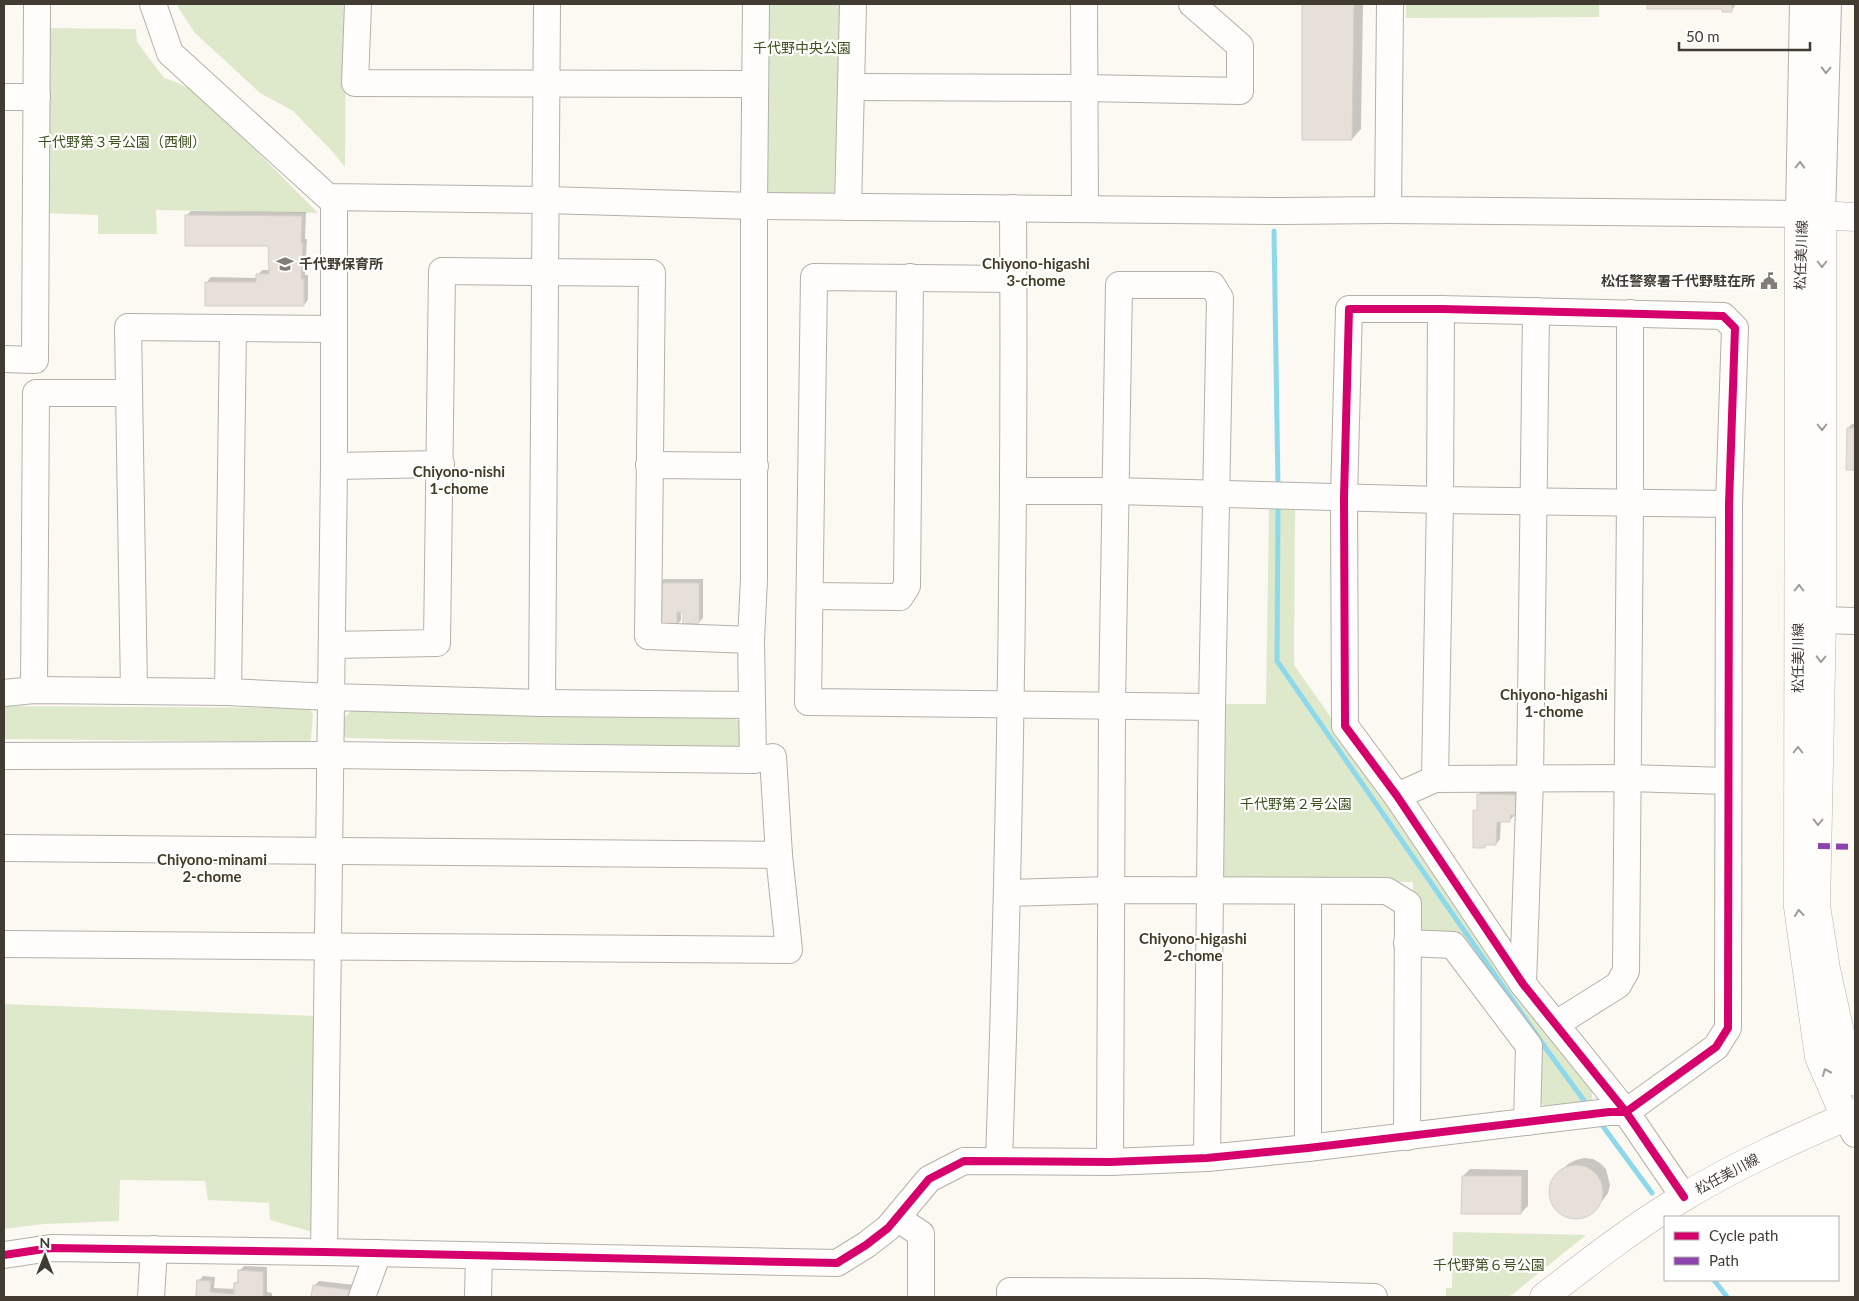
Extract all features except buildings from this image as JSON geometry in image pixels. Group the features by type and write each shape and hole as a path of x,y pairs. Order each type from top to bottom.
{"main road":[{"name":"松任美川線","path":"1810,215 1855,217"},
{"name":"松任美川線","path":"1810,215 1822,620 1816,906 1826,969 1844,1050 1855,1082"},
{"name":"松任美川線","path":"1544,1297 1596,1256 1684,1197 1783,1145 1852,1121 1819,1057 1798,907 1810,215"}],"street":[{"path":"4,359 35,360 37,4"},
{"path":"153,4 170,53 328,197 334,198 546,200 754,206 1810,215"},
{"path":"358,4 355,83 755,84"},
{"path":"542,703 547,4"},
{"path":"753,760 751,640 754,579 755,466 754,206 756,4"},
{"path":"848,207 853,4"},
{"path":"1084,4 1085,208"},
{"path":"852,87 1240,91 1240,46 1192,4"},
{"path":"1388,210 1390,4"},
{"path":"1803,4 1810,215"},
{"path":"1810,215 1828,4"},
{"path":"4,97 37,97"},
{"path":"324,1252 334,466 334,198"},
{"path":"999,1161 1008,893 1014,491 1013,208"},
{"path":"332,646 438,643 442,271 652,273 648,636 751,640"},
{"path":"1014,279 814,277 808,702 1212,707"},
{"path":"810,596 900,597 906,586 910,278"},
{"path":"1110,1162 1110,890 1119,285 1212,285 1220,298 1212,707 1207,1158"},
{"path":"1435,779 1441,308"},
{"path":"4,1255 51,1248 837,1263 866,1245 888,1228 929,1179 964,1161 1110,1162 1207,1158 1618,1112 1716,1046 1728,1028 1729,504 1735,328 1723,316 1441,308 1349,309 1344,497 1345,726 1397,796 1523,984 1556,1024 1618,1112 1684,1197"},
{"path":"1523,984 1530,779 1536,311"},
{"path":"1556,1024 1618,985 1626,971 1630,313"},
{"path":"134,691 128,327 334,329"},
{"path":"228,692 233,328"},
{"path":"34,690 36,393 129,393"},
{"path":"334,466 440,464"},
{"path":"649,464 755,466"},
{"path":"1014,491 1115,491 1533,502 1729,504"},
{"path":"1822,620 1855,621"},
{"path":"4,693 34,690 228,692 330,698 752,705"},
{"path":"4,756 329,755 753,760 773,757 779,855 789,950 4,944"},
{"path":"1397,796 1435,779 1628,778 1728,780"},
{"path":"4,848 779,855"},
{"path":"1008,893 1110,890 1387,891 1408,904 1407,1137"},
{"path":"1308,891 1308,1148"},
{"path":"1407,943 1453,945 1529,1046 1527,1122"},
{"path":"897,1218 921,1234 921,1297"},
{"path":"151,1297 154,1249"},
{"path":"362,1297 378,1253"},
{"path":"478,1297 479,1256"},
{"path":"1010,1297 1010,1291 1107,1295 1374,1297"}],"green space":[{"path":"178,4 346,4 345,167 293,111 260,93 194,32"},
{"name":"千代野中央公園","path":"765,4 842,4 834,197 764,194"},
{"path":"1406,4 1599,4 1599,17 1406,18"},
{"name":"千代野第３号公園（西側）","path":"42,28 136,29 137,42 164,78 200,94 318,213 156,210 157,234 98,234 98,215 42,213"},
{"name":"千代野第２号公園","path":"1269,509 1295,509 1294,665 1592,1088 1592,1103 1546,1107 1534,1098 1531,1039 1455,939 1414,937 1413,882 1224,881 1218,875 1219,704 1266,704"},
{"path":"4,706 309,708 313,714 311,740 306,742 4,739"},
{"path":"352,710 732,716 744,725 746,748 348,738 341,735 343,719"},
{"path":"4,1004 316,1016 313,1232 270,1220 269,1203 208,1200 205,1181 120,1180 119,1221 44,1224 4,1229"},
{"name":"千代野第６号公園","path":"1453,1232 1586,1235 1509,1297 1446,1297 1446,1288 1452,1288"}],"waterway":[{"path":"1274,231 1278,489"},
{"path":"1278,502 1277,661 1547,1050 1588,1106"},
{"path":"1599,1121 1652,1193"},
{"path":"1715,1281 1727,1297"}],"marked path":[{"path":"1818,846 1855,847"}],"cycle path":[{"path":"4,1255 51,1248 837,1263 866,1245 888,1228 929,1179 964,1161 1110,1162 1207,1158 1308,1148 1609,1112 1626,1112 1716,1047 1728,1028 1729,504 1735,328 1723,316 1441,309 1349,309 1344,497 1345,726 1397,796 1523,984 1626,1112 1684,1197"}],"place":[{"name":"千代野保育所","path":"285,264"},
{"name":"松任警察署千代野駐在所","path":"1769,281"}],"district":[{"name":"Chiyono-higashi 3-chome","path":"1036,272"},
{"name":"Chiyono-nishi 1-chome","path":"459,480"},
{"name":"Chiyono-higashi 1-chome","path":"1554,704"},
{"name":"Chiyono-minami 2-chome","path":"212,868"},
{"name":"Chiyono-higashi 2-chome","path":"1193,948"}]}
